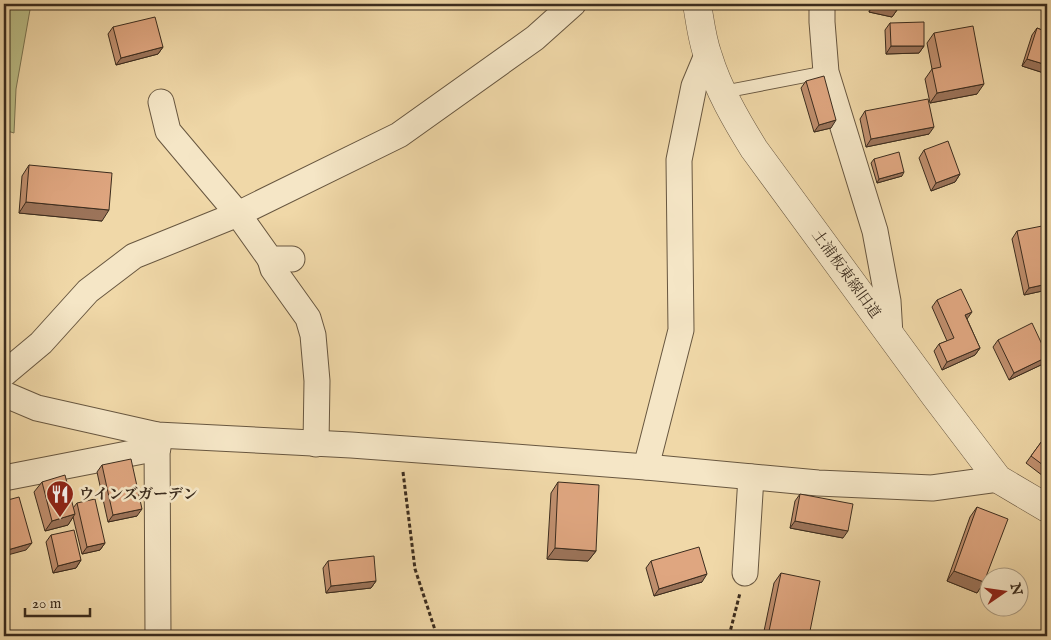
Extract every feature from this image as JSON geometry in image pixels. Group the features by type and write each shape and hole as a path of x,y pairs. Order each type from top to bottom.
{"street":[{"path":"4,374 41,343 88,291 134,256 238,214 399,135 535,38 573,4"},
{"name":"土浦板東線旧道","path":"697,4 707,55 736,121 754,149 998,479 1047,508"},
{"path":"822,4 826,72 875,231 888,301 890,335"},
{"path":"646,467 681,330 679,160 694,86 707,55"},
{"path":"162,102 168,132 238,214 281,259 273,269 308,318 313,335 317,381 316,444"},
{"path":"4,394 37,408 157,442"},
{"path":"157,442 158,636"},
{"path":"4,478 157,442 316,444 400,449 646,467 818,484 932,488 998,479"},
{"path":"745,573 751,477"}],"lane":[{"path":"723,92 826,72"}],"path":[{"path":"400,449 415,569 437,636"},
{"path":"729,636 745,573"}],"green space":[{"path":"4,4 31,4 16,89 14,133 4,130"}],"building":[{"path":"874,4 899,4 897,10"},
{"path":"155,17 163,47 121,58 113,27"},
{"path":"924,22 924,46 891,46 890,23"},
{"path":"973,26 984,84 937,93 932,69 941,67 934,33"},
{"path":"1037,28 1047,32 1047,65 1027,59"},
{"path":"824,76 836,120 819,125 806,81"},
{"path":"928,99 934,127 871,139 865,111"},
{"path":"948,141 960,174 936,183 924,150"},
{"path":"899,152 904,172 879,179 874,159"},
{"path":"29,165 112,173 109,210 26,202"},
{"path":"1047,225 1047,284 1029,288 1017,231"},
{"path":"961,289 972,312 965,315 980,348 947,362 939,344 954,338 937,300"},
{"path":"1032,323 1047,357 1014,373 998,340"},
{"path":"1047,434 1047,468 1031,456"},
{"path":"131,459 142,509 113,515 102,465"},
{"path":"65,475 75,514 52,521 42,482"},
{"path":"558,482 599,485 596,551 555,548"},
{"path":"800,494 853,504 848,531 795,521"},
{"path":"19,497 32,543 4,551 4,501"},
{"path":"95,499 105,543 87,547 77,503"},
{"path":"977,507 1008,519 989,568 978,568 978,580 954,571"},
{"path":"74,530 81,560 58,566 51,535"},
{"path":"699,547 707,574 659,589 651,561"},
{"path":"374,556 376,581 331,586 328,561"},
{"path":"781,573 820,581 809,636 768,636"}],"place":[{"name":"ウインズガーデン","path":"60,518"}]}
